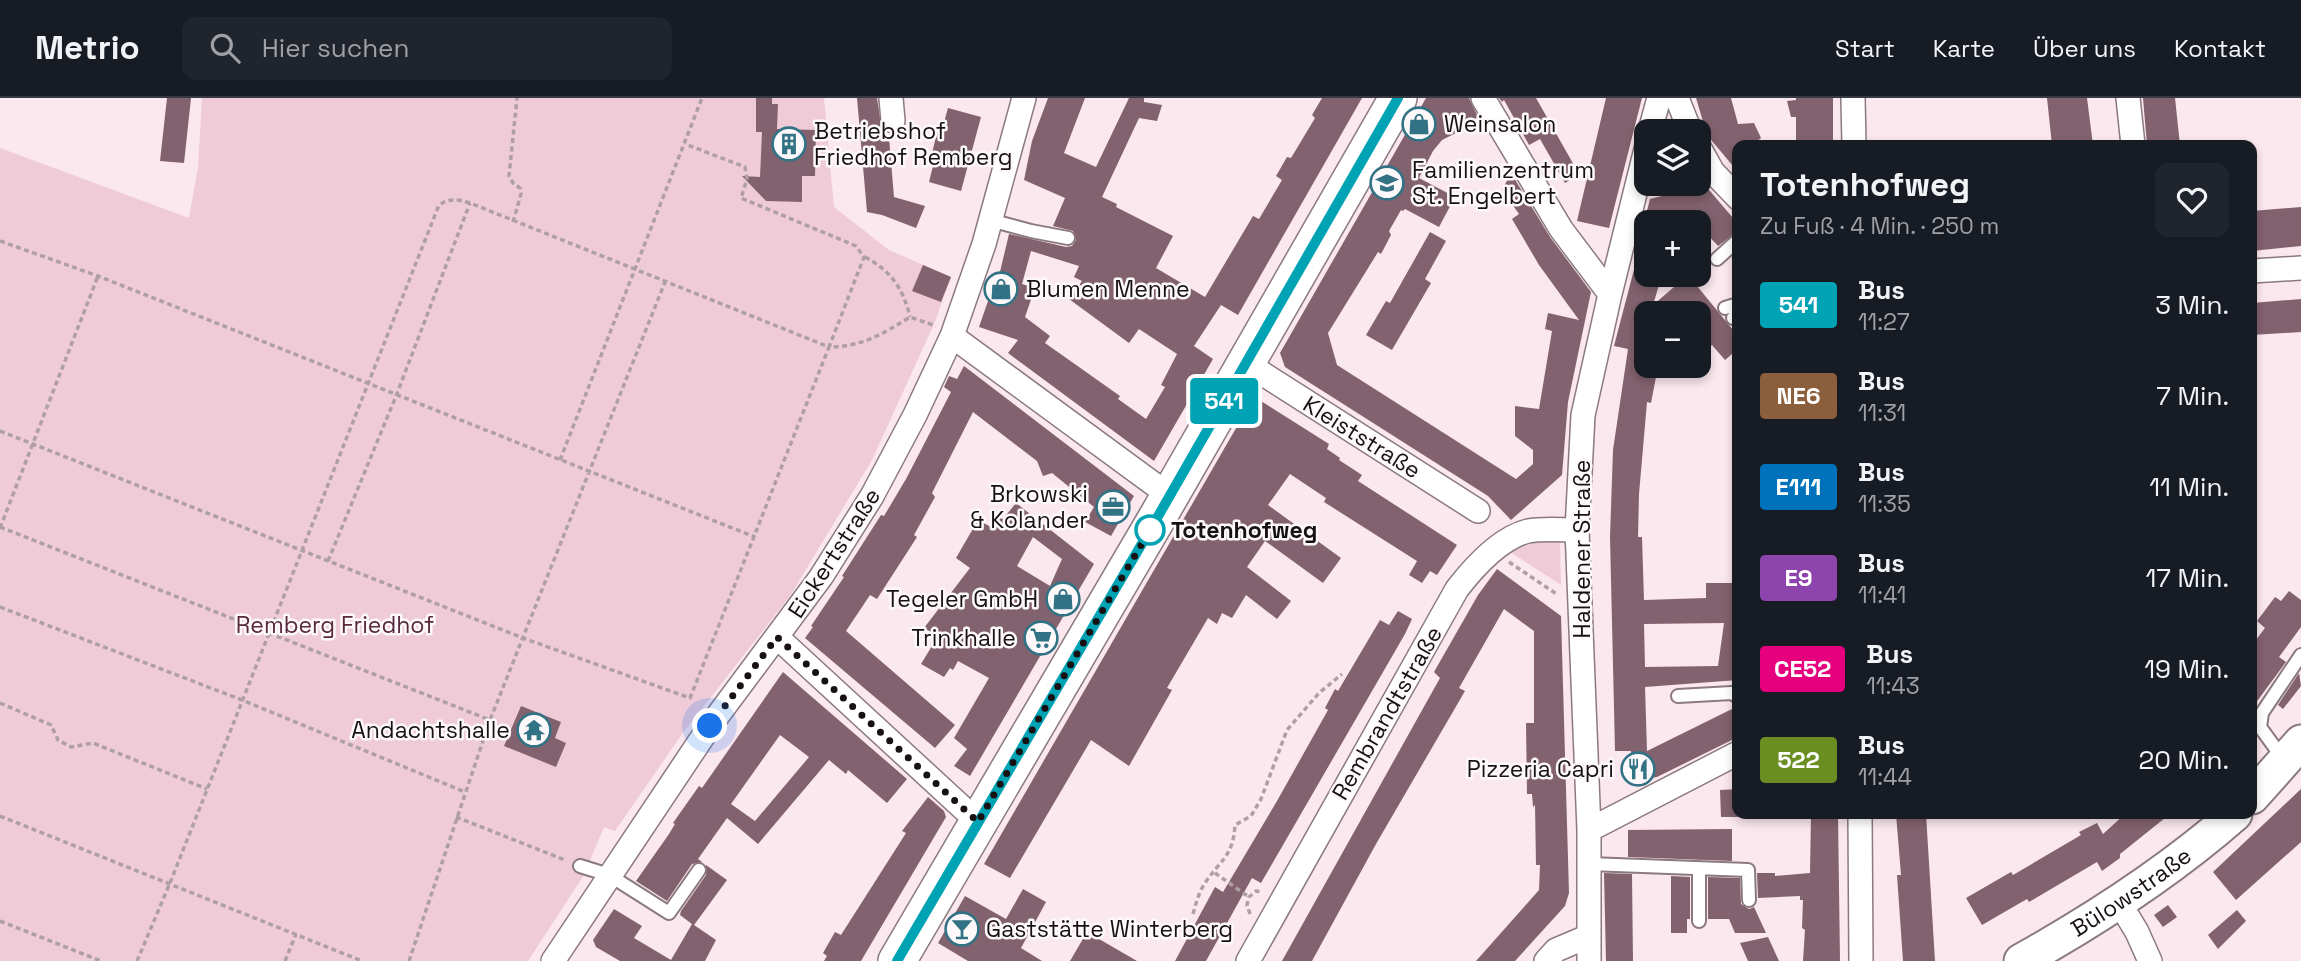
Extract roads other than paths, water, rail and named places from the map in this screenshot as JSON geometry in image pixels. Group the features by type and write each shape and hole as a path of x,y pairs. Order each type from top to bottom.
{"main road":[{"path":"897,961 1170,496 1398,98"},
{"path":"2257,792 2293,752"},
{"name":"Bülowstraße","path":"2021,961 2119,902 2229,819"}],"street":[{"name":"Eickertstraße","path":"558,959 608,875 710,726 821,577 872,496 953,336 973,280 1024,98"},
{"path":"1483,98 1561,229 1610,294"},
{"path":"1853,98 1854,140"},
{"path":"2128,98 2132,140"},
{"path":"1655,115 1679,103"},
{"path":"1711,168 1732,192"},
{"name":"Haldener Straße","path":"1589,961 1589,830 1577,530 1583,415 1634,196"},
{"path":"2257,271 2301,268"},
{"path":"953,336 1170,496"},
{"name":"Kleiststraße","path":"1245,363 1479,511"},
{"name":"Rembrandtstraße","path":"1248,961 1457,589 1477,563 1527,531 1577,530"},
{"path":"777,637 978,822"},
{"path":"1589,830 1732,756"},
{"path":"1860,819 1861,961"},
{"path":"2119,902 2150,961"},
{"path":"1545,961 1556,950 1589,936"}],"lane":[{"path":"990,220 1068,238"},
{"path":"1717,259 1732,245"},
{"path":"2293,752 2260,727 2262,713 2301,655"},
{"path":"1678,696 1732,692"},
{"path":"1589,864 1748,870 1749,900"},
{"path":"580,866 608,875 669,913 699,870"},
{"path":"1699,868 1699,921"}],"place":[{"name":"Weinsalon","path":"1419,124"},
{"name":"Betriebshof Friedhof Remberg","path":"789,144"},
{"name":"Familienzentrum St. Engelbert","path":"1387,183"},
{"name":"Blumen Menne","path":"1001,289"},
{"name":"Brkowski & Kolander","path":"1113,507"},
{"name":"Totenhofweg","path":"1150,530"},
{"name":"Tegeler GmbH","path":"1063,599"},
{"name":"Trinkhalle","path":"1041,638"},
{"name":"Andachtshalle","path":"534,730"},
{"name":"Pizzeria Capri","path":"1638,769"},
{"name":"Gaststätte Winterberg","path":"962,929"}],"park label":[{"name":"Remberg Friedhof","path":"335,625"}]}
